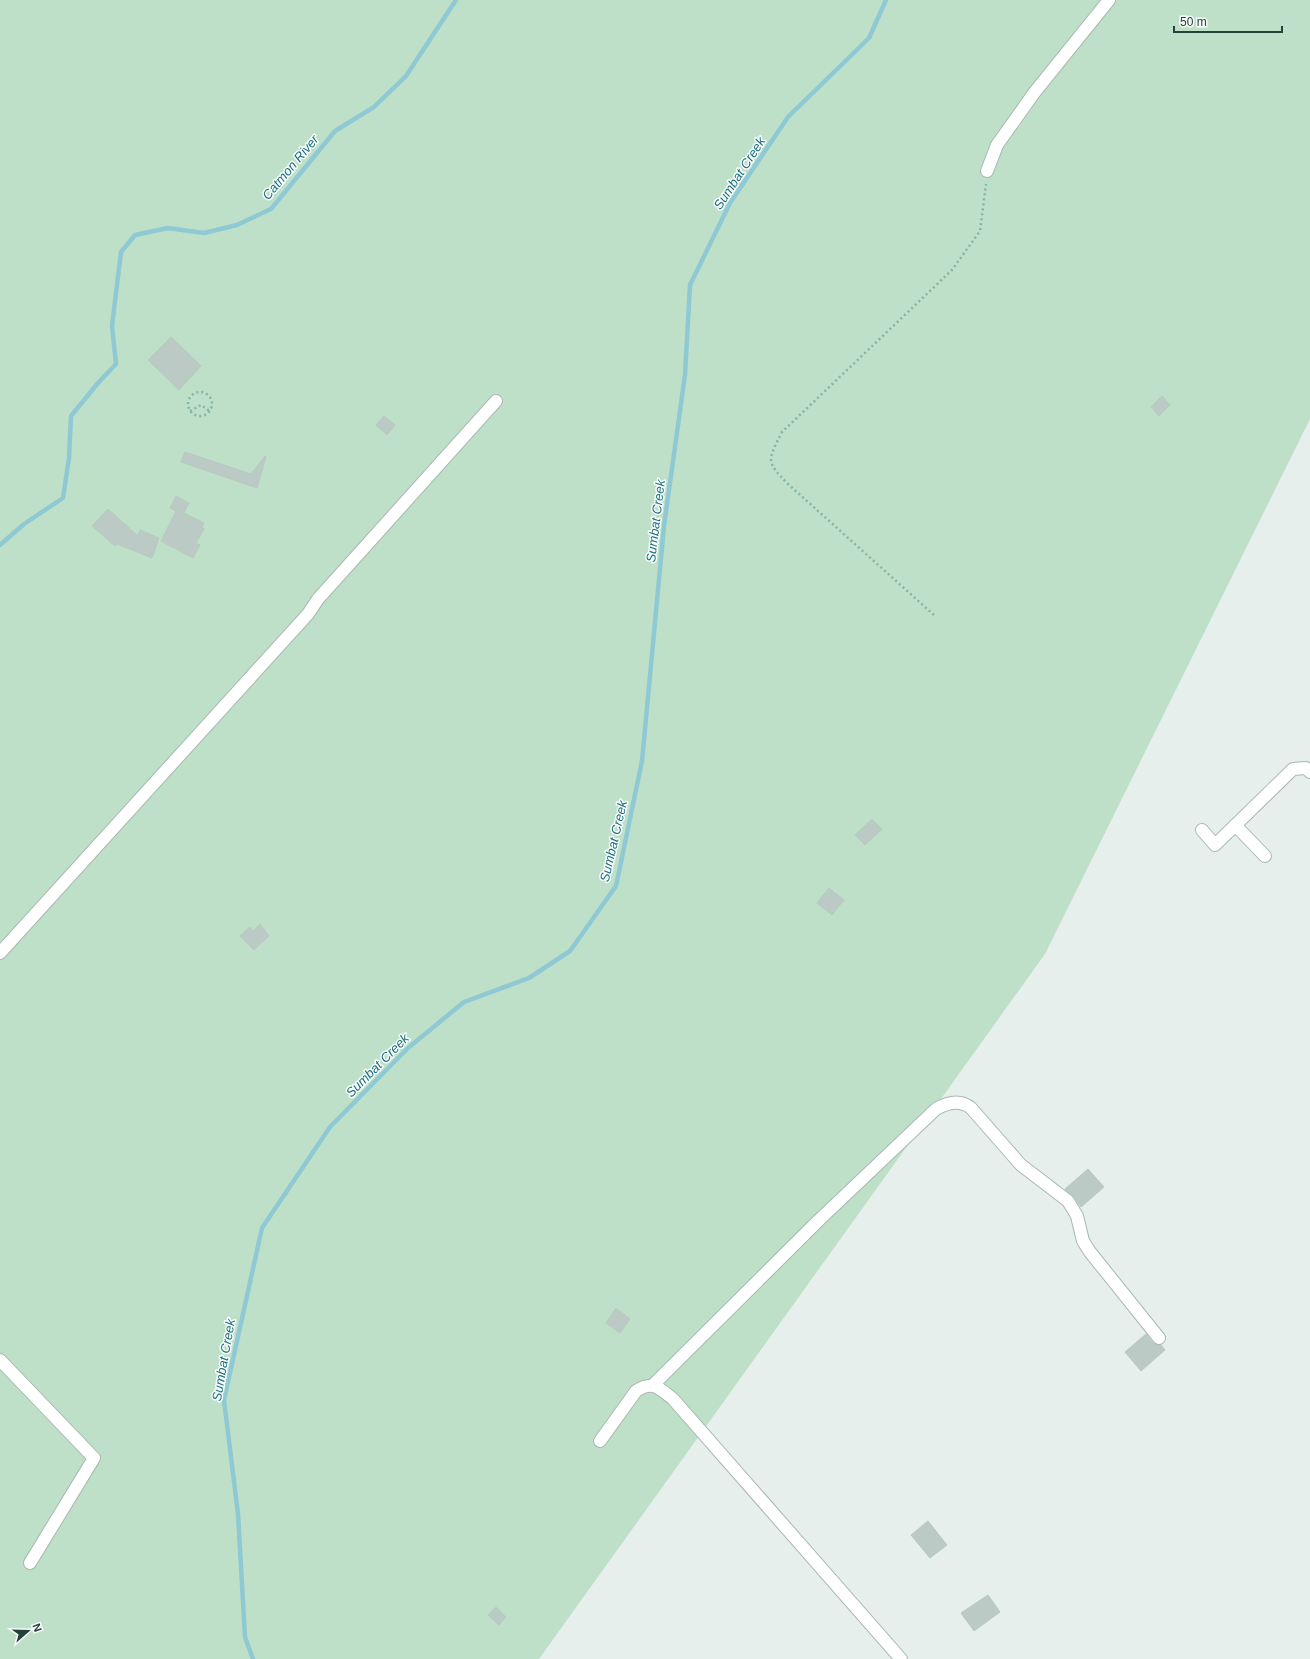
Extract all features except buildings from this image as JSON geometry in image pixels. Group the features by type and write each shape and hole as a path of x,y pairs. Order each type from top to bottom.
{"street":[{"path":"987,171 997,145 1034,93 1108,0"},
{"path":"0,953 303,619 318,599 496,401"},
{"path":"1202,830 1215,845 1293,769 1306,768 1310,772"},
{"path":"1235,825 1265,856"},
{"path":"600,1441 636,1391 644,1386 653,1385 818,1221 936,1109 951,1102 961,1102 971,1108 1021,1165 1068,1201 1077,1216 1083,1240 1090,1252 1160,1338"},
{"path":"0,1360 94,1458 30,1563"},
{"path":"653,1385 673,1399 901,1659"}],"path":[{"path":"934,615 773,470 770,455 782,432 952,270 980,230 987,171"},
{"path":"195,393 207,393 212,400 211,412 200,417 192,414 188,407 189,399 195,393"},
{"path":"190,411 201,405 211,412"}],"green space":[{"path":"0,0 1310,0 1310,419 1045,954 539,1659 0,1659"}],"waterway":[{"name":"Catmon River","path":"0,545 24,524 63,498 69,458 71,416 116,364 112,326 121,252 135,235 168,228 204,233 237,225 271,209 335,131 374,107 406,76 456,0"},
{"name":"Sumbat Creek","path":"253,1659 245,1637 238,1514 224,1400 262,1228 330,1127 408,1048 464,1002 529,978 570,951 616,886 642,761 664,526 685,375 690,285 730,203 788,117 869,38 886,0"}]}
